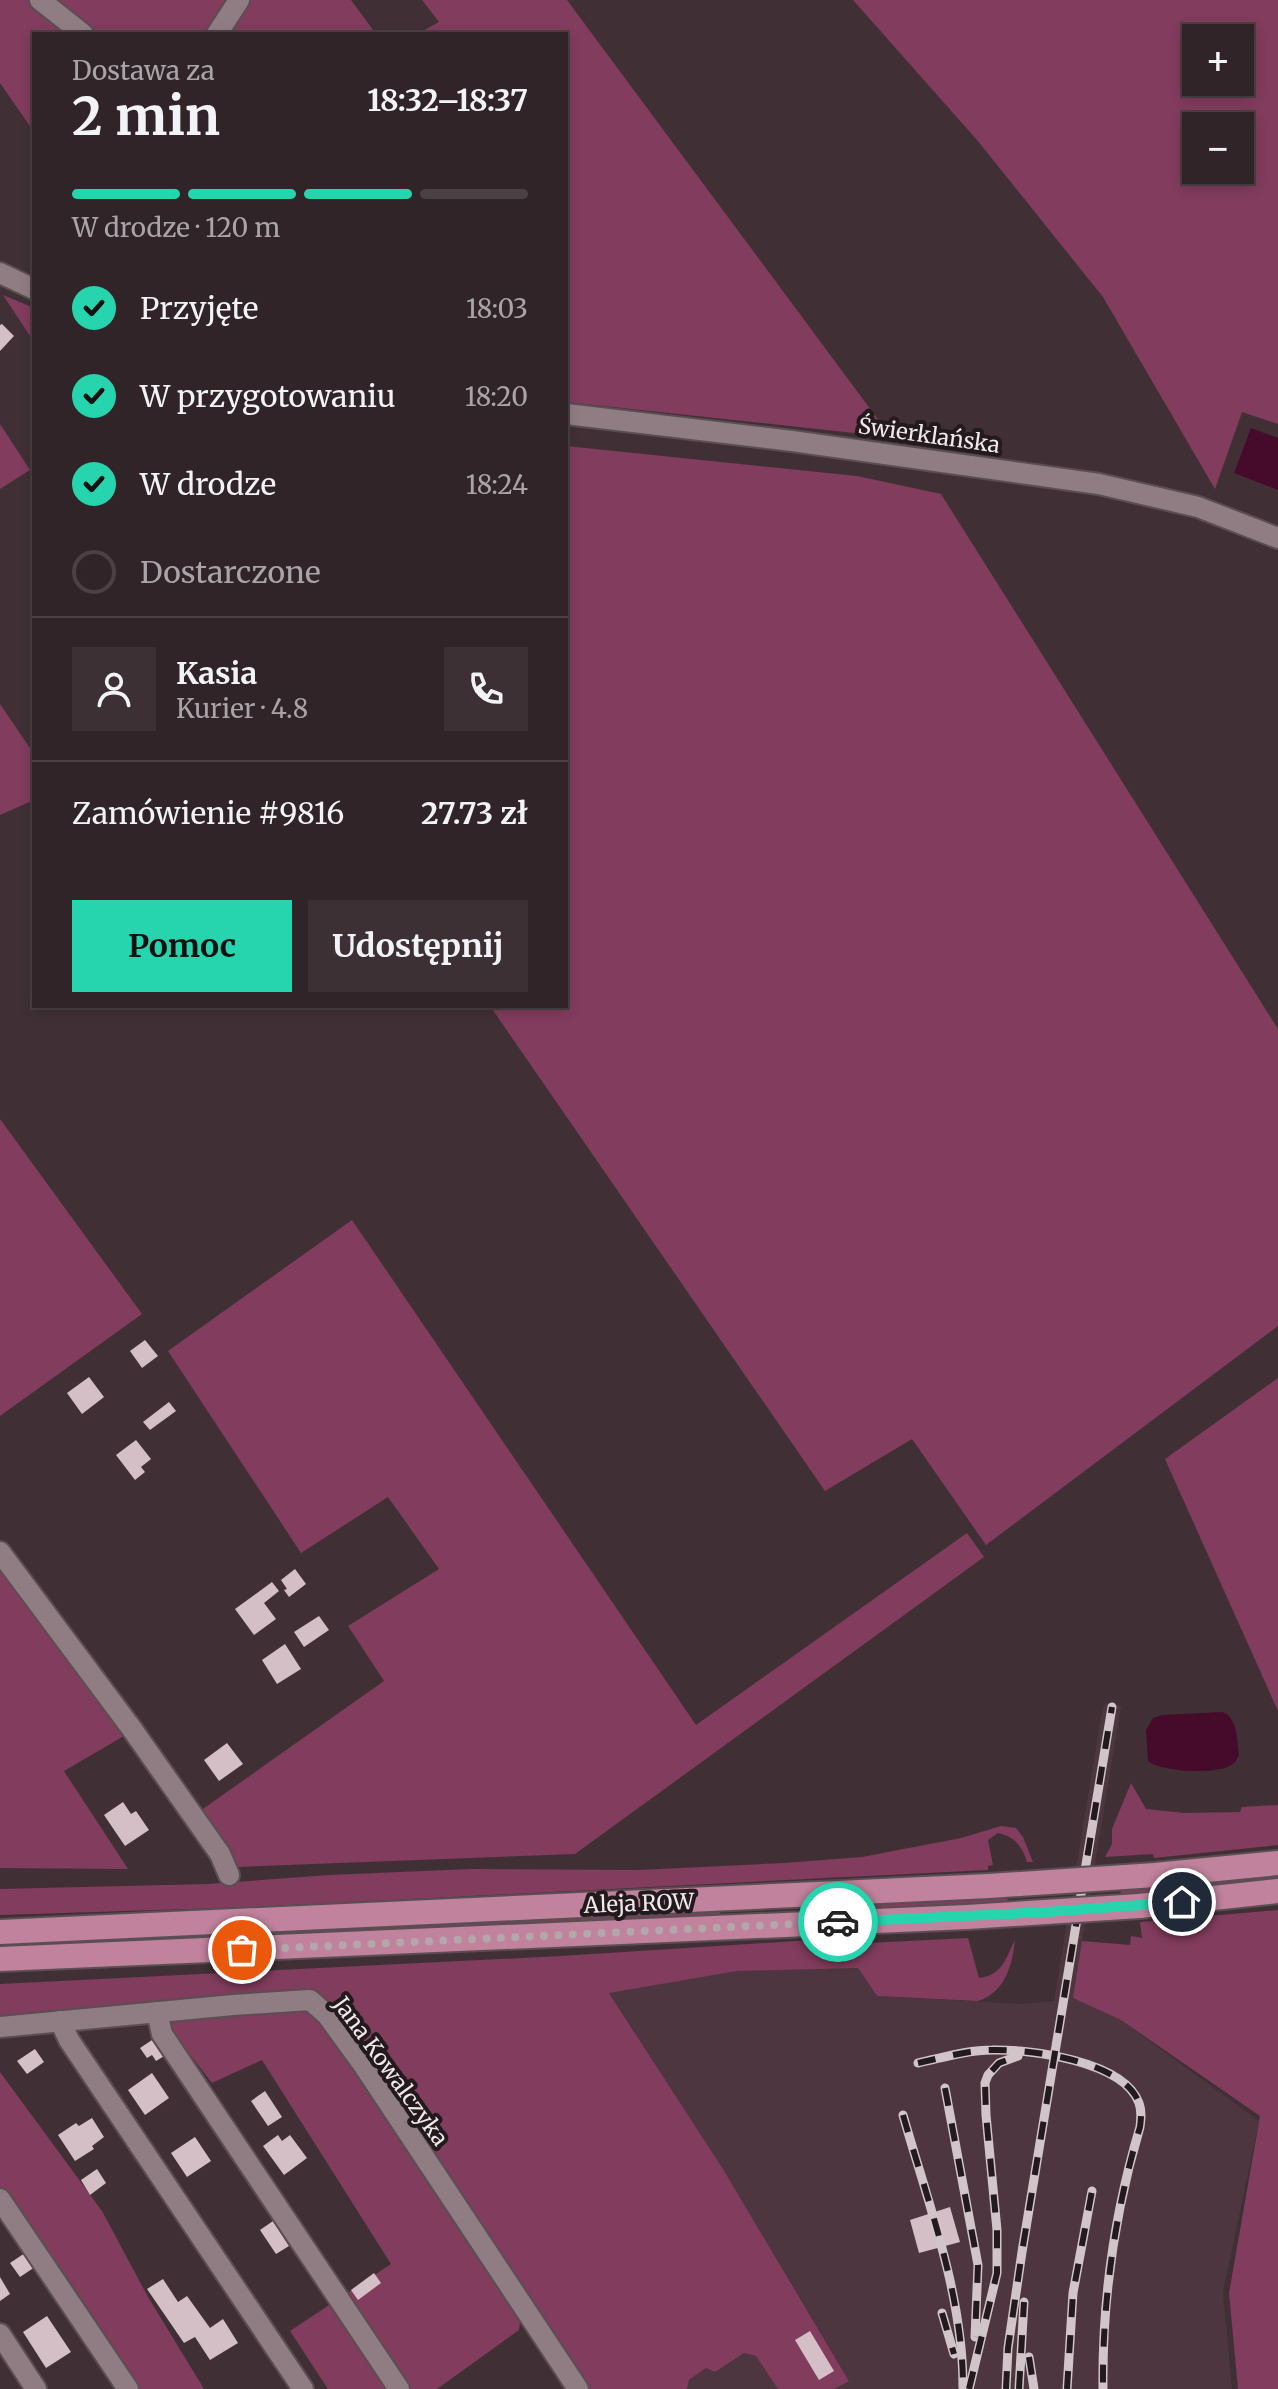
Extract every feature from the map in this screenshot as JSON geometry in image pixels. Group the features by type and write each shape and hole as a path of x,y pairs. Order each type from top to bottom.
{"main road":[{"name":"Aleja ROW","path":"0,1932 989,1886 1278,1863"},
{"name":"Aleja ROW","path":"0,1959 967,1917 1139,1906 1278,1891"}],"street":[{"path":"40,0 80,32"},
{"path":"218,32 239,0"},
{"path":"0,273 32,288"},
{"name":"Świerklańska","path":"568,414 792,441 1099,484 1198,507 1278,538"},
{"path":"0,1552 132,1729 220,1854 229,1875"},
{"name":"Jana Kowalczyka","path":"0,2027 310,2000 327,2015 364,2066 578,2389"},
{"path":"157,2012 162,2034 399,2389"},
{"path":"60,2021 69,2040 303,2389"},
{"path":"0,2199 128,2389"},
{"path":"0,2334 36,2389"}],"shaded area":[{"path":"0,0 351,0 375,32 32,32 32,129 0,83"},
{"path":"422,0 567,0 891,437 568,402 568,32 421,32 439,22"},
{"path":"853,0 1278,0 1278,424 1242,412 1215,489 1103,297 977,140"},
{"path":"3,295 32,307 32,339"},
{"path":"0,424 30,470 0,489"},
{"path":"1251,428 1278,438 1278,490 1234,473"},
{"path":"568,446 857,476 941,494 1278,1029 1278,1326 986,1545 912,1439 825,1491 491,1008 568,1008"},
{"path":"0,704 32,751 32,801 0,815"},
{"path":"0,1119 142,1314 0,1416"},
{"path":"352,1220 696,1725 967,1533 984,1557 575,1854 237,1867 200,1811 384,1681 348,1626 439,1569 388,1497 301,1553 168,1351"},
{"path":"1278,1378 1278,1711 1165,1459"},
{"path":"4,1568 124,1736 64,1771 128,1869 0,1868 0,1571"},
{"path":"1106,1703 1121,1706 1073,1998 1121,2020 1259,2121 1223,2292 1232,2389 834,2389 849,2380 723,2169 609,1992 737,1971 858,1968 877,1996 1021,2004 1054,2001"},
{"path":"1223,1712 1232,1720 1237,1737 1239,1755 1231,1765 1214,1770 1189,1771 1164,1768 1148,1761 1146,1730 1153,1718"},
{"path":"1131,1783 1146,1809 1184,1813 1240,1812 1242,1807 1278,1805 1278,1845 1154,1858 1153,1854 1105,1857 1112,1844 1112,1829"},
{"path":"1001,1826 1016,1828 1033,1862 1027,1862 1013,1840 998,1833 988,1840 993,1865 988,1866 988,1870 252,1907 0,1915 0,1889 208,1884 471,1869 639,1870 784,1863 862,1857 961,1838"},
{"path":"1278,1874 1278,1880 1120,1895 1121,1890"},
{"path":"1008,1897 1007,1903 852,1911 852,1905"},
{"path":"1278,1910 1278,2389 1238,2389 1229,2293 1260,2116 1121,2020 1073,1998 1082,1941 1130,1945 1131,1936 1142,1938 1140,1922"},
{"path":"720,1911 720,1917 0,1952 0,1946"},
{"path":"968,1938 979,1978 999,1969 1015,1940 1006,1977 995,1991 978,2001 877,1996 858,1968 737,1971 609,1993 723,2169 849,2381 834,2389 778,2389 756,2356 744,2353 715,2372 706,2368 689,2380 687,2389 588,2389 524,2292 519,2330 437,2389 328,2389 290,2331 391,2264 262,2060 212,2083 157,2012 0,2021 0,1984 561,1956 827,1939 828,1945"},
{"path":"0,2072 102,2211 148,2297 204,2389 139,2389 0,2189"},
{"path":"744,2353 756,2356 778,2389 687,2389 689,2380 706,2368 715,2372"}],"building":[{"path":"0,325 14,336 0,351"},
{"path":"145,1340 158,1356 142,1368 130,1351"},
{"path":"89,1377 104,1397 82,1414 67,1393"},
{"path":"169,1402 176,1411 150,1430 143,1422"},
{"path":"136,1440 151,1459 141,1467 145,1472 135,1480 116,1455"},
{"path":"295,1569 306,1584 289,1597 281,1580"},
{"path":"272,1582 279,1591 264,1603 276,1619 254,1635 235,1609"},
{"path":"319,1616 329,1630 304,1647 294,1632"},
{"path":"285,1644 301,1669 277,1684 262,1660"},
{"path":"227,1743 243,1764 219,1781 204,1760"},
{"path":"123,1802 131,1814 136,1811 149,1830 125,1846 104,1815"},
{"path":"155,2038 166,2055 156,2061 152,2055 147,2058 140,2048"},
{"path":"35,2049 44,2062 27,2074 17,2061"},
{"path":"152,2073 169,2098 145,2115 128,2090"},
{"path":"265,2091 282,2117 268,2126 251,2101"},
{"path":"92,2118 104,2137 92,2146 94,2149 75,2161 58,2135 76,2123 79,2126"},
{"path":"278,2135 282,2141 290,2135 307,2158 284,2175 263,2146"},
{"path":"195,2137 211,2161 187,2177 171,2153"},
{"path":"97,2169 106,2183 90,2195 81,2180"},
{"path":"950,2207 960,2242 919,2253 910,2220"},
{"path":"273,2221 289,2246 276,2254 260,2230"},
{"path":"28,2251 38,2265 20,2277 10,2263"},
{"path":"374,2273 381,2283 358,2300 351,2290"},
{"path":"0,2277 10,2294 0,2301"},
{"path":"163,2279 178,2302 187,2296 210,2328 223,2319 238,2343 210,2360 195,2337 184,2343 147,2289"},
{"path":"47,2316 71,2352 46,2368 23,2332"},
{"path":"810,2331 834,2371 819,2380 795,2340"}],"railway":[{"path":"1006,2389 1008,2348 1022,2252 1112,1707"},
{"path":"918,2063 983,2050 1051,2055 1074,2060 1115,2077 1130,2089 1139,2103 1140,2127 1112,2257 1105,2323 1103,2389"},
{"path":"969,2389 997,2273 997,2230 985,2083 999,2063 1018,2056"},
{"path":"945,2088 978,2265 975,2337"},
{"path":"903,2115 951,2283 963,2387"},
{"path":"1067,2389 1073,2293 1092,2191"},
{"path":"1019,2389 1024,2302"},
{"path":"942,2313 954,2354"},
{"path":"1029,2357 1034,2389"}],"way so far":[{"path":"242,1950 838,1922"}],"route":[{"path":"838,1922 967,1917 1182,1902"}]}
